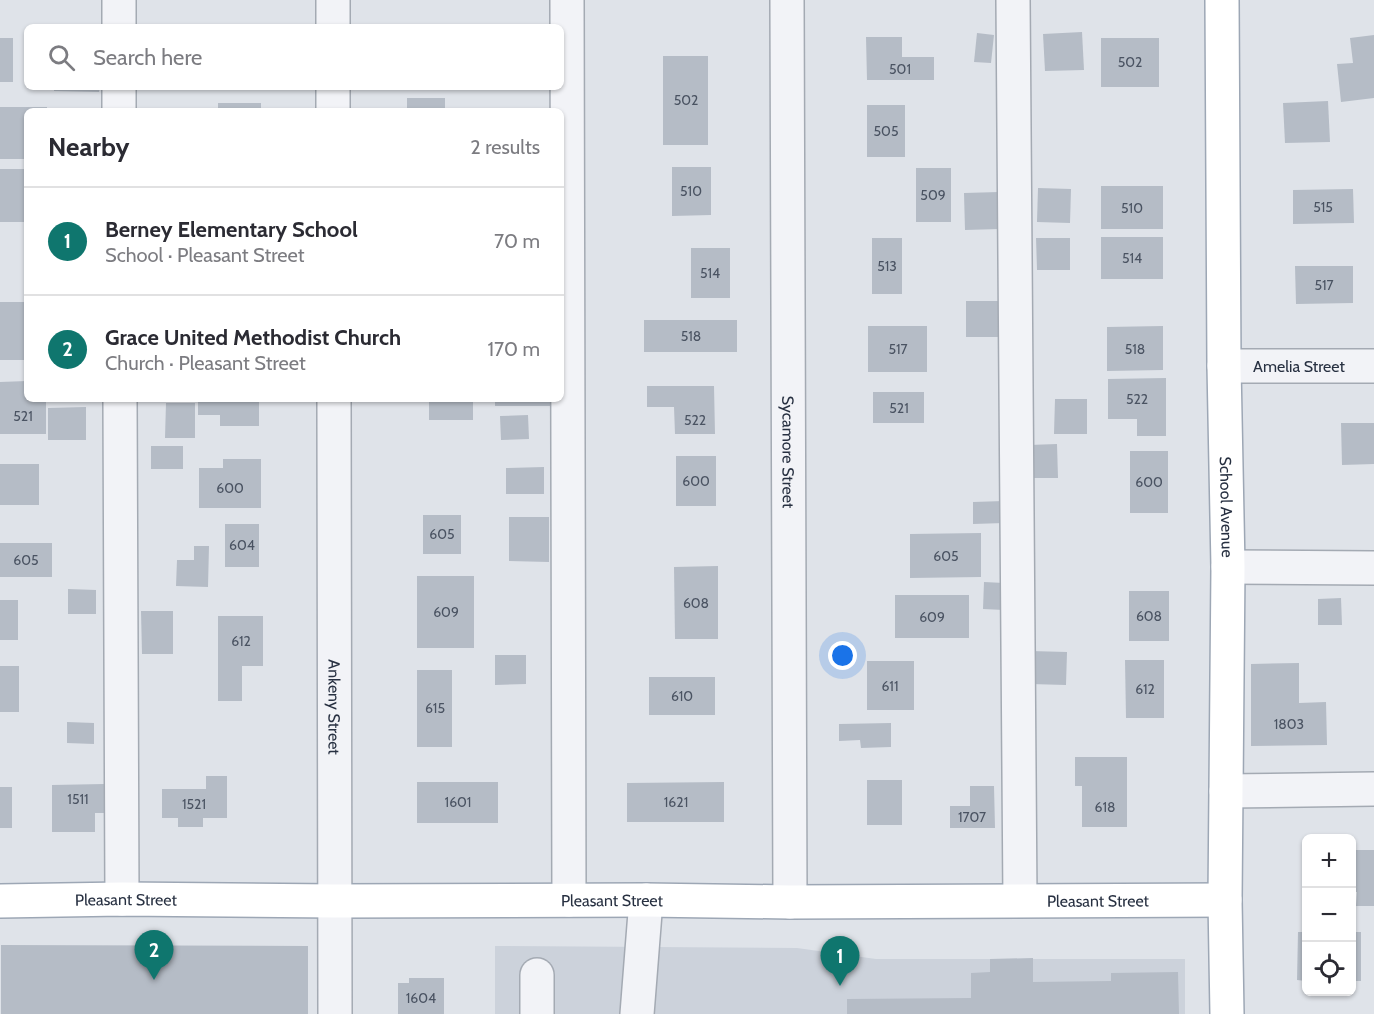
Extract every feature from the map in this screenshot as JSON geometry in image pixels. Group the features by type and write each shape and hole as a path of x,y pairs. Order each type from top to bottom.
{"main road":[{"name":"School Avenue","path":"1222,0 1224,366 1228,567 1225,900 1227,1014"},
{"name":"Pleasant Street","path":"0,901 122,899 790,902 1225,900"}],"street":[{"path":"119,0 119,24"},
{"path":"333,0 333,24"},
{"path":"567,0 569,900"},
{"name":"Sycamore Street","path":"787,0 790,902"},
{"path":"1013,0 1020,900"},
{"path":"119,90 119,108"},
{"path":"333,90 333,108"},
{"name":"Amelia Street","path":"1224,366 1374,366"},
{"path":"120,402 122,899"},
{"name":"Ankeny Street","path":"334,402 335,1014"},
{"path":"1228,567 1374,568"},
{"path":"1226,791 1374,789"},
{"path":"637,1014 646,900"},
{"path":"537,975 537,1014"}],"shaded area":[{"path":"495,946 797,948 876,959 1185,959 1185,1014 495,1014"}],"building":[{"path":"1082,32 1084,70 1045,71 1043,34"},
{"path":"977,33 994,35 991,63 974,62"},
{"path":"1374,35 1374,98 1341,102 1337,64 1353,63 1350,38"},
{"path":"866,37 902,37 902,57 934,57 934,80 867,80"},
{"path":"0,38 13,38 13,82 0,82"},
{"path":"1101,38 1159,38 1159,87 1101,87"},
{"path":"663,56 708,56 708,145 663,145"},
{"path":"54,90 99,90 99,92"},
{"path":"407,98 445,98 445,108 407,108"},
{"path":"1328,101 1330,142 1285,143 1283,103"},
{"path":"218,103 261,103 261,108 218,108"},
{"path":"867,105 905,105 905,157 867,157"},
{"path":"0,107 47,107 24,108 24,159 0,159"},
{"path":"672,167 711,167 711,215 672,216"},
{"path":"916,168 951,168 951,222 916,222"},
{"path":"0,169 24,169 24,222 0,222"},
{"path":"1101,186 1163,186 1163,229 1101,229"},
{"path":"1038,188 1071,189 1070,223 1037,222"},
{"path":"1353,189 1354,223 1293,224 1293,190"},
{"path":"999,192 1000,229 965,230 964,193"},
{"path":"1101,237 1163,237 1163,279 1101,279"},
{"path":"872,238 902,238 902,294 872,294"},
{"path":"1036,238 1070,238 1070,270 1037,270"},
{"path":"691,248 730,248 730,298 691,298"},
{"path":"1295,266 1353,266 1353,303 1296,304"},
{"path":"966,301 1005,301 1005,337 966,337"},
{"path":"0,302 24,302 24,360 0,360"},
{"path":"644,320 737,320 737,352 644,352"},
{"path":"868,326 927,326 927,372 868,372"},
{"path":"1163,326 1163,370 1107,371 1107,327"},
{"path":"1166,378 1166,436 1137,436 1137,419 1108,419 1108,379"},
{"path":"24,381 24,402 46,402 46,434 0,434 0,382"},
{"path":"647,386 714,386 715,434 675,434 674,407 647,407"},
{"path":"873,392 924,392 924,423 873,423"},
{"path":"1055,399 1087,399 1087,434 1054,434"},
{"path":"198,402 259,402 259,426 220,426 220,415 198,415"},
{"path":"429,402 473,402 473,420 429,420"},
{"path":"495,402 552,402 552,406 495,406"},
{"path":"166,403 195,403 195,438 165,438"},
{"path":"86,407 86,440 48,440 48,408"},
{"path":"528,415 529,439 501,440 500,416"},
{"path":"1341,423 1374,423 1374,464 1342,465"},
{"path":"1057,444 1058,478 1030,478 1029,445"},
{"path":"151,446 183,446 183,469 151,469"},
{"path":"1130,451 1168,451 1168,513 1130,513"},
{"path":"676,456 716,456 716,506 676,506"},
{"path":"223,459 261,459 261,508 199,508 199,468 223,468"},
{"path":"0,464 39,464 39,505 0,505"},
{"path":"544,467 544,494 506,494 506,468"},
{"path":"1004,501 1004,523 973,524 973,502"},
{"path":"423,515 461,515 461,554 423,554"},
{"path":"509,517 549,517 549,562 509,561"},
{"path":"225,524 259,524 259,567 225,567"},
{"path":"981,533 981,577 910,578 910,534"},
{"path":"0,543 52,543 52,577 0,577"},
{"path":"194,546 209,546 208,587 176,586 177,560 194,560"},
{"path":"718,566 718,639 675,639 674,567"},
{"path":"417,576 474,576 474,648 417,648"},
{"path":"984,582 1004,583 1004,610 983,609"},
{"path":"68,589 96,590 96,614 68,614"},
{"path":"1129,591 1169,591 1169,641 1129,641"},
{"path":"895,595 969,595 969,638 895,638"},
{"path":"1341,598 1342,625 1318,625 1318,599"},
{"path":"0,600 18,600 18,640 0,640"},
{"path":"141,611 173,611 173,654 142,654"},
{"path":"218,616 263,616 263,666 242,666 242,701 218,701"},
{"path":"1030,651 1067,652 1066,685 1030,684"},
{"path":"495,655 526,655 526,684 495,685"},
{"path":"1125,660 1164,660 1164,718 1126,718"},
{"path":"867,661 914,661 914,710 867,710"},
{"path":"1299,663 1299,703 1326,702 1327,745 1251,746 1251,664"},
{"path":"0,666 19,666 19,712 0,712"},
{"path":"417,670 452,670 452,747 417,747"},
{"path":"649,677 715,677 715,715 649,715"},
{"path":"67,722 94,723 94,744 67,743"},
{"path":"891,723 891,747 861,748 860,740 839,741 839,724"},
{"path":"1075,757 1127,757 1127,827 1082,827 1082,786 1075,786"},
{"path":"206,776 227,776 227,818 203,818 203,827 178,827 178,818 162,818 162,789 206,789"},
{"path":"867,780 902,780 902,825 867,825"},
{"path":"417,782 498,782 498,823 417,823"},
{"path":"724,782 724,822 627,822 627,783"},
{"path":"104,784 104,813 95,813 95,832 52,832 52,785"},
{"path":"970,786 994,786 995,828 950,828 950,806 970,806"},
{"path":"0,787 12,787 12,828 0,828"},
{"path":"1356,850 1374,850 1374,906 1356,906"},
{"path":"1298,932 1302,932 1302,981 1297,980"},
{"path":"1356,932 1361,932 1361,981 1356,981"},
{"path":"1,945 308,946 308,1014 1,1014"},
{"path":"1033,958 1033,982 1111,981 1111,973 1178,972 1179,1014 847,1014 847,999 971,998 971,973 990,972 990,959"},
{"path":"409,978 444,978 444,1014 398,1014 398,983 409,983"}],"place":[{"name":"Grace United Methodist Church","path":"154,980"},
{"name":"Berney Elementary School","path":"840,986"}]}
